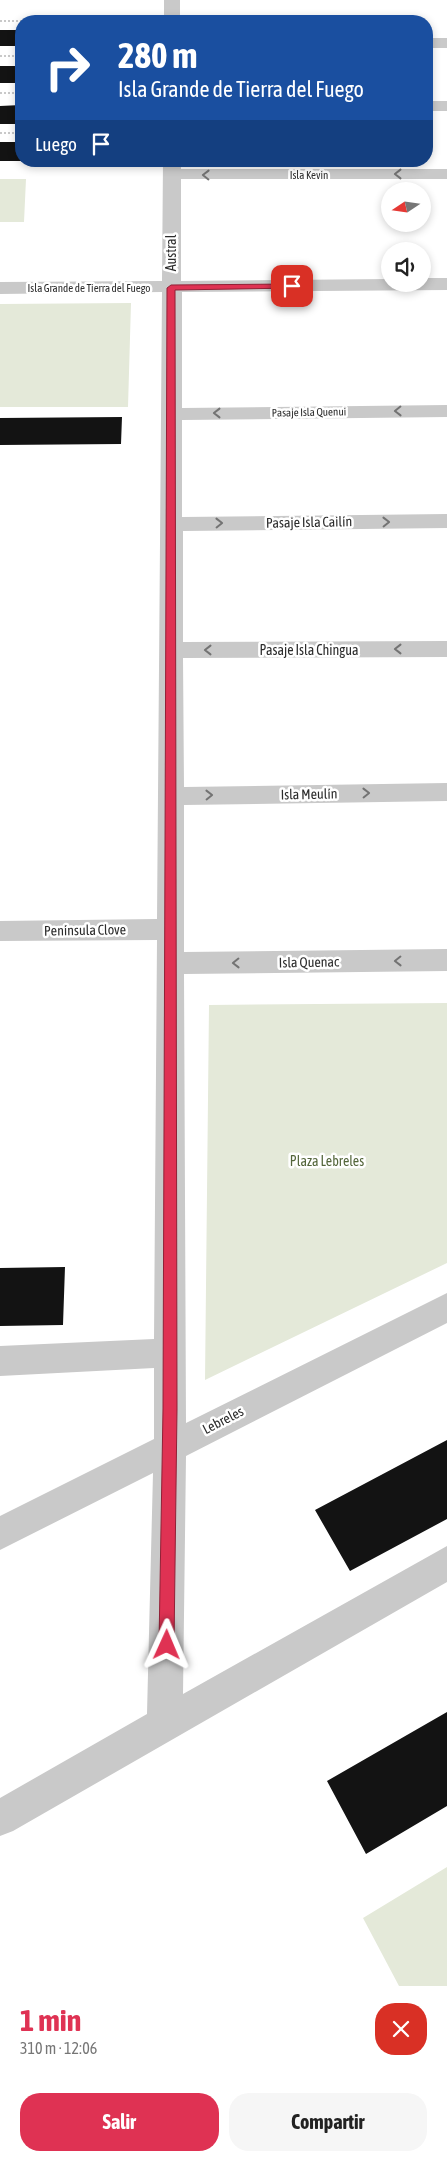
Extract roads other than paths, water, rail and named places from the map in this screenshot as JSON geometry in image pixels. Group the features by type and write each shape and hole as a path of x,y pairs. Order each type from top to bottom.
{"street":[{"path":"172,0 172,15"},
{"path":"433,43 447,43"},
{"path":"433,106 447,106"},
{"name":"Isla Kevin","path":"172,168 447,174"},
{"name":"Austral","path":"165,1724 170,1447 172,168"},
{"name":"Isla Grande de Tierra del Fuego","path":"0,288 171,288 447,284"},
{"name":"Pasaje Isla Quenui","path":"172,414 447,411"},
{"name":"Pasaje Isla Cailín","path":"172,524 447,521"},
{"name":"Pasaje Isla Chingua","path":"171,650 447,649"},
{"name":"Isla Meulín","path":"171,796 447,792"},
{"name":"Península Clove","path":"0,931 170,929"},
{"name":"Isla Quenac","path":"170,963 447,960"},
{"name":"Lebreles","path":"0,1534 447,1307"},
{"path":"0,1361 170,1353"},
{"path":"0,1818 447,1563"}],"park label":[{"name":"Plaza Lebreles","path":"327,1161"}]}
